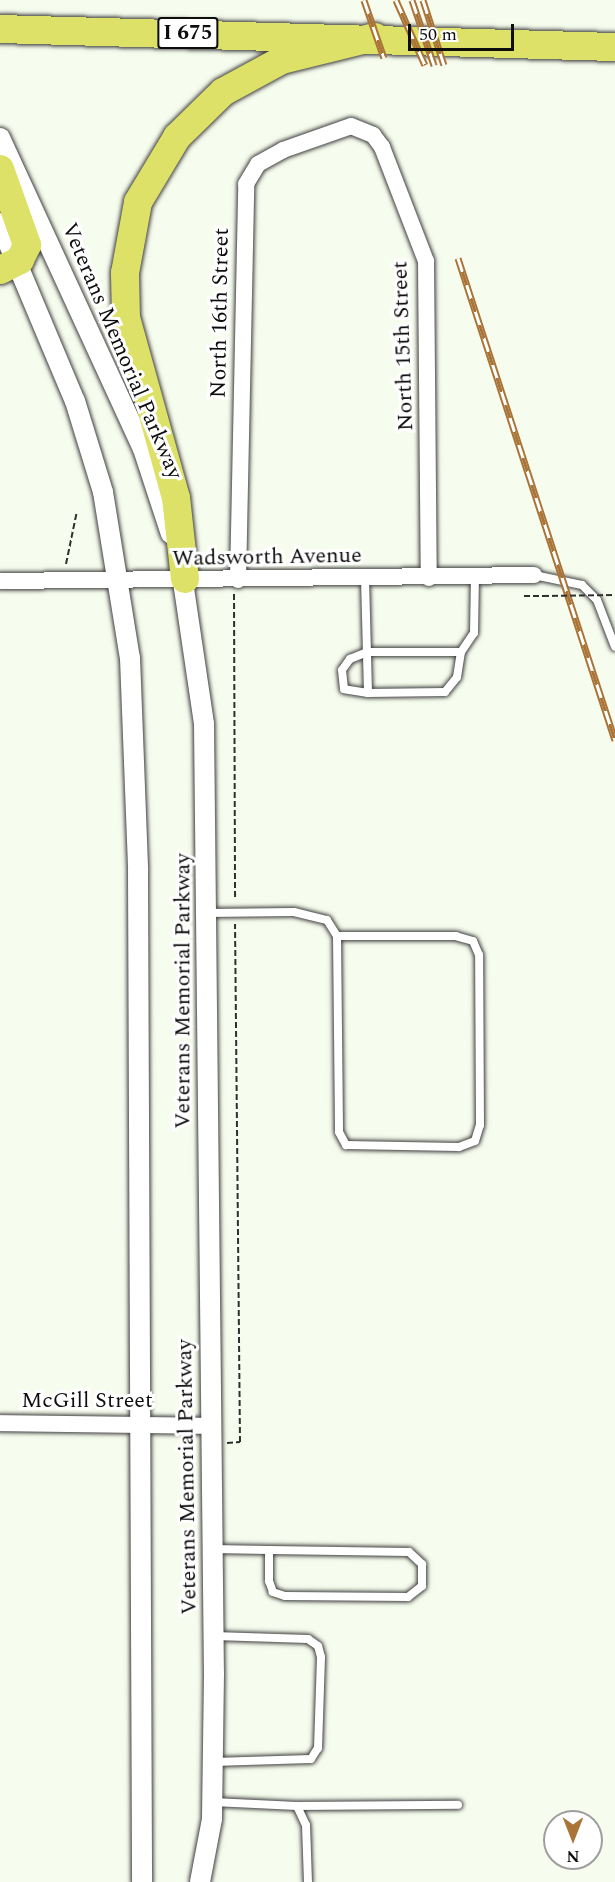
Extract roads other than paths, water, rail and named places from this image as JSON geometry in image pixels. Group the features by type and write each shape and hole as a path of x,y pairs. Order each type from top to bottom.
{"highway":[{"name":"I 675","path":"0,29 375,37 615,47"},
{"path":"185,579 176,498 126,318 124,273 138,202 177,137 223,92 282,60 375,37"},
{"path":"0,169 26,236 26,252 10,265"}],"street":[{"name":"North 16th Street","path":"238,580 246,184 258,164 283,150 337,127 363,129"},
{"name":"North 15th Street","path":"363,129 382,147 426,261 429,578"},
{"name":"Veterans Memorial Parkway","path":"0,138 143,449 185,579 204,724 213,1762 212,1802 201,1882"},
{"name":"Veterans Memorial Parkway","path":"0,223 10,265 75,401 103,492 118,581 136,745 142,1424 142,1882"},
{"name":"Wadsworth Avenue","path":"0,581 429,578 534,575"},
{"name":"McGill Street","path":"0,1423 210,1426"}],"lane":[{"path":"461,652 367,652 350,659 342,683 352,693 445,692 457,677 461,652 474,633 475,575"},
{"path":"534,575 582,585 597,600 615,648"},
{"path":"365,578 368,693"},
{"path":"207,913 294,912 327,920 337,936 339,1132 346,1145 459,1147 475,1141 480,1125 479,955 472,941 456,936 337,936"},
{"path":"212,1549 409,1552 422,1564 422,1586 408,1597 285,1596 273,1592 269,1581 269,1550"},
{"path":"213,1636 308,1639 318,1646 321,1657 318,1748 311,1760 213,1762"},
{"path":"212,1802 297,1806 458,1805"},
{"path":"297,1806 306,1825 308,1882"}],"railway":[{"path":"364,0 384,58"},
{"path":"396,0 425,65"},
{"path":"412,0 434,65"},
{"path":"423,0 444,65"},
{"path":"458,258 615,740"}]}
